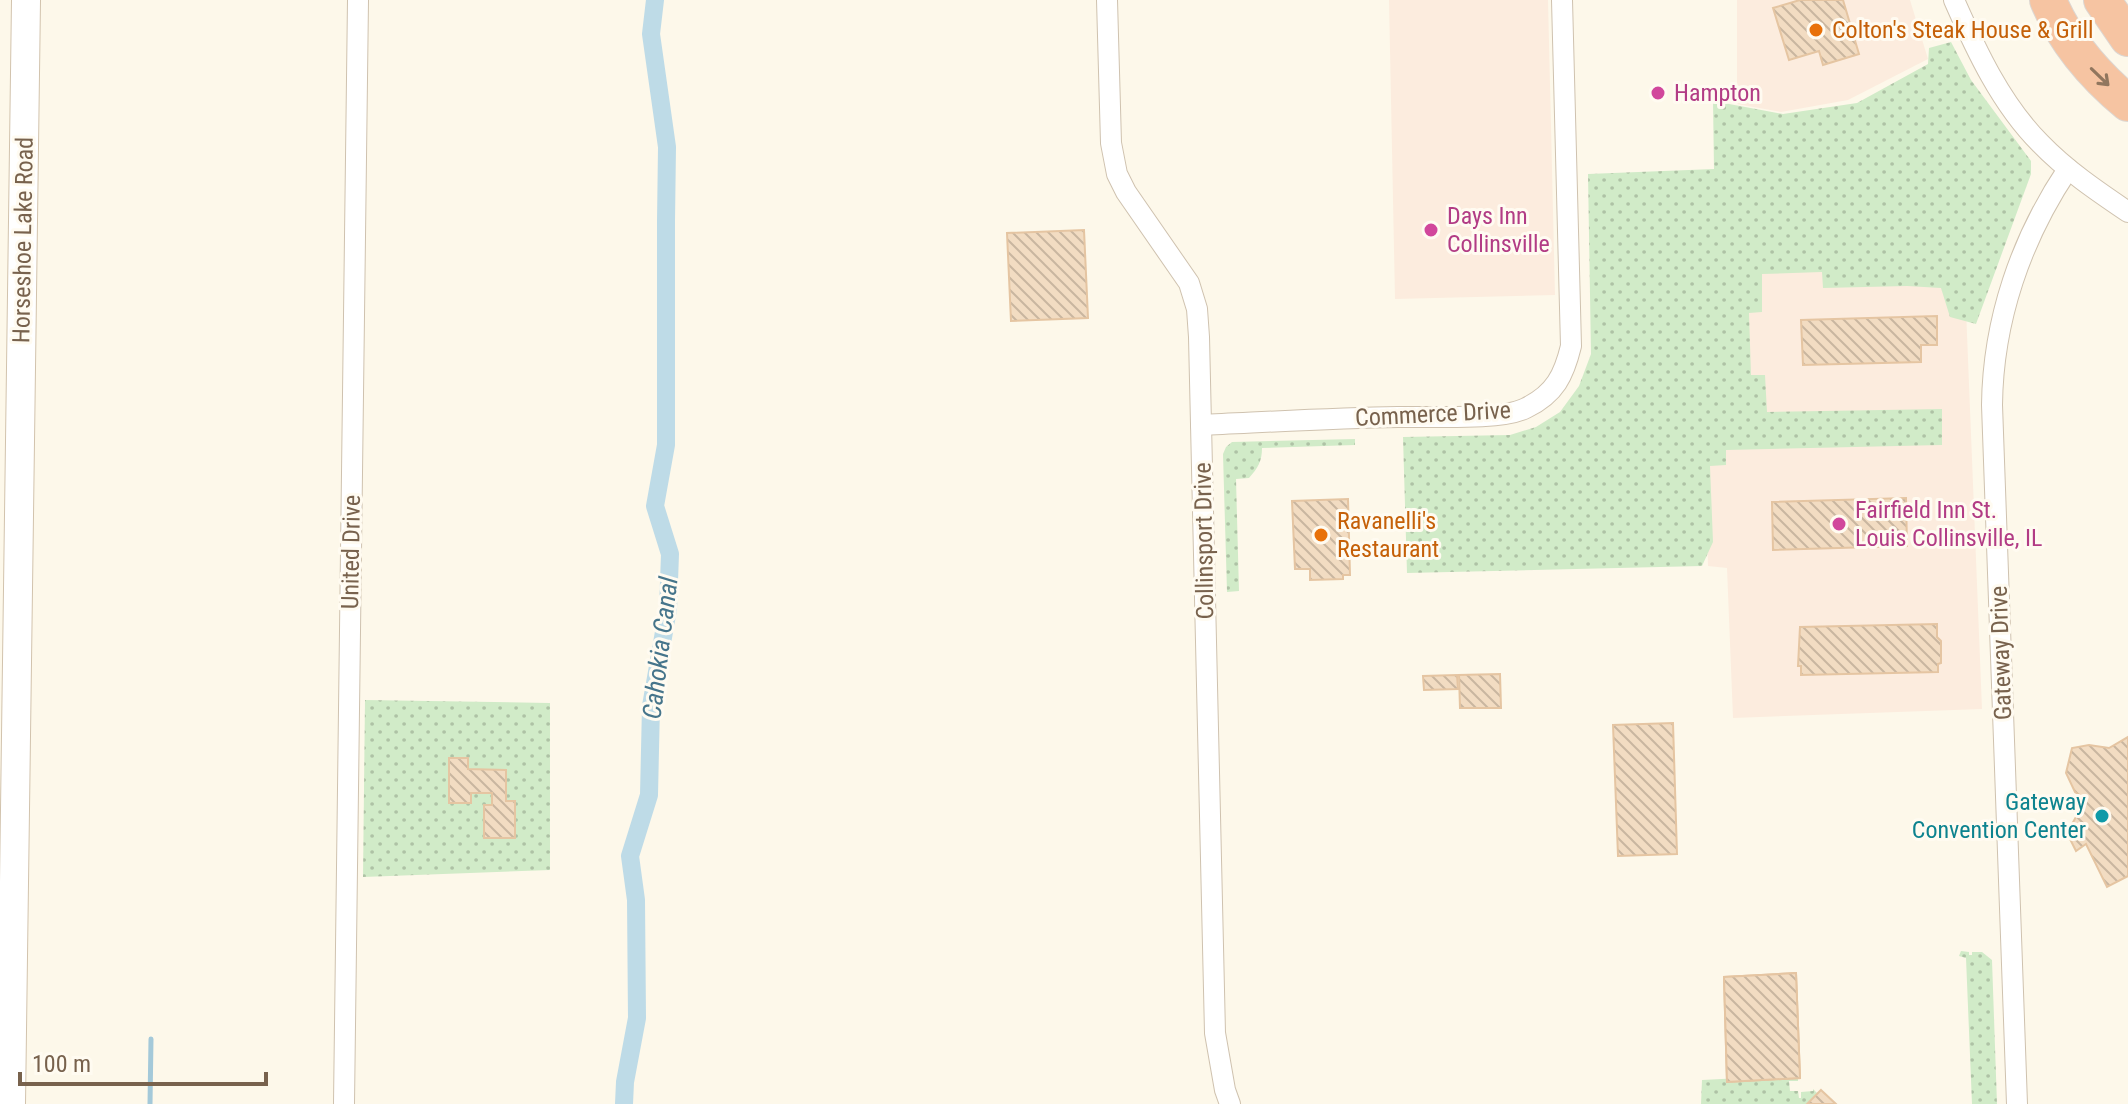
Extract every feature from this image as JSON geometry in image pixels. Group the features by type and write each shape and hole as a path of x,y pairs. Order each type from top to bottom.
{"highway":[{"path":"2048,0 2070,41 2091,69 2128,103"},
{"path":"2102,0 2128,38"}],"main road":[{"name":"Horseshoe Lake Road","path":"11,1104 6,992 26,0"}],"street":[{"name":"United Drive","path":"344,1104 358,0"},
{"name":"Collinsport Drive","path":"1107,0 1111,143 1117,174 1126,192 1189,283 1197,309 1215,1033 1230,1104"},
{"name":"Commerce Drive","path":"1201,425 1507,415 1537,402 1560,380 1571,346 1562,0"},
{"path":"1954,0 1999,90 2025,126 2068,169 2128,212"},
{"name":"Gateway Drive","path":"2017,1104 1993,374 2002,316 2015,276 2031,234 2068,169"}],"shaded area":[{"path":"1389,0 1548,0 1555,295 1395,299"},
{"path":"1737,0 1910,0 1928,59 1848,100 1781,112 1737,104"},
{"path":"1964,259 1982,709 1733,718 1727,568 1708,566 1705,448 1748,263"}],"green space":[{"path":"1951,42 1971,80 2031,161 2031,174 1976,324 1950,317 1941,288 1823,288 1822,272 1762,274 1762,312 1749,313 1751,375 1765,375 1767,412 1942,409 1942,445 1726,450 1726,465 1710,466 1713,542 1702,566 1407,573 1403,437 1510,435 1536,427 1560,412 1579,386 1591,354 1588,174 1714,169 1713,101 1783,114 1857,103 1928,64 1929,48"},
{"path":"1355,439 1355,445 1262,448 1257,468 1249,478 1236,479 1239,591 1227,592 1223,454 1226,447 1232,442"},
{"path":"365,700 550,703 550,870 363,877"},
{"path":"1961,951 1969,952 1969,955 1982,952 1992,960 1997,1104 1972,1104 1966,958 1959,956"},
{"path":"1798,1075 1798,1081 1789,1081 1790,1091 1798,1091 1799,1098 1801,1092 1813,1089 1817,1093 1806,1104 1701,1104 1702,1080"}],"building":[{"name":"Colton's Steak House & Grill","path":"1800,0 1843,0 1859,54 1823,65 1819,51 1789,60 1773,8"},
{"path":"1084,230 1088,318 1011,321 1007,233"},
{"path":"1937,316 1937,345 1921,345 1921,362 1803,365 1801,320"},
{"name":"Fairfield Inn St. Louis Collinsville, IL","path":"1906,498 1907,546 1773,550 1772,502"},
{"name":"Ravanelli's Restaurant","path":"1348,499 1350,575 1343,575 1343,579 1310,580 1310,569 1295,569 1292,501"},
{"path":"1937,624 1937,637 1941,641 1938,672 1801,675 1801,666 1798,666 1800,627"},
{"path":"1500,674 1501,708 1460,708 1459,675"},
{"path":"1457,675 1458,689 1424,690 1423,676"},
{"path":"1673,723 1677,854 1618,856 1613,725"},
{"name":"Gateway Convention Center","path":"2128,737 2128,876 2107,887 2086,844 2076,851 2067,833 2086,799 2075,792 2066,773 2072,748 2089,745 2109,748"},
{"path":"449,758 468,758 468,769 506,770 506,801 515,801 515,838 484,838 484,805 492,805 492,793 471,793 471,803 449,803"},
{"path":"1796,973 1800,1078 1727,1082 1724,977"},
{"path":"1796,973 1800,1078 1727,1082 1724,977"},
{"path":"1821,1090 1836,1104 1807,1104"}],"waterway":[{"name":"Cahokia Canal","path":"624,1104 637,1018 636,900 630,856 649,795 651,706 668,609 670,554 655,506 666,445 667,147 651,34 655,0"},
{"path":"150,1104 151,1039"}],"place":[{"name":"Colton's Steak House & Grill","path":"1816,30"},
{"name":"Hampton","path":"1658,93"},
{"name":"Days Inn Collinsville","path":"1431,230"},
{"name":"Fairfield Inn St. Louis Collinsville, IL","path":"1839,524"},
{"name":"Ravanelli's Restaurant","path":"1321,535"},
{"name":"Gateway Convention Center","path":"2102,816"}]}
